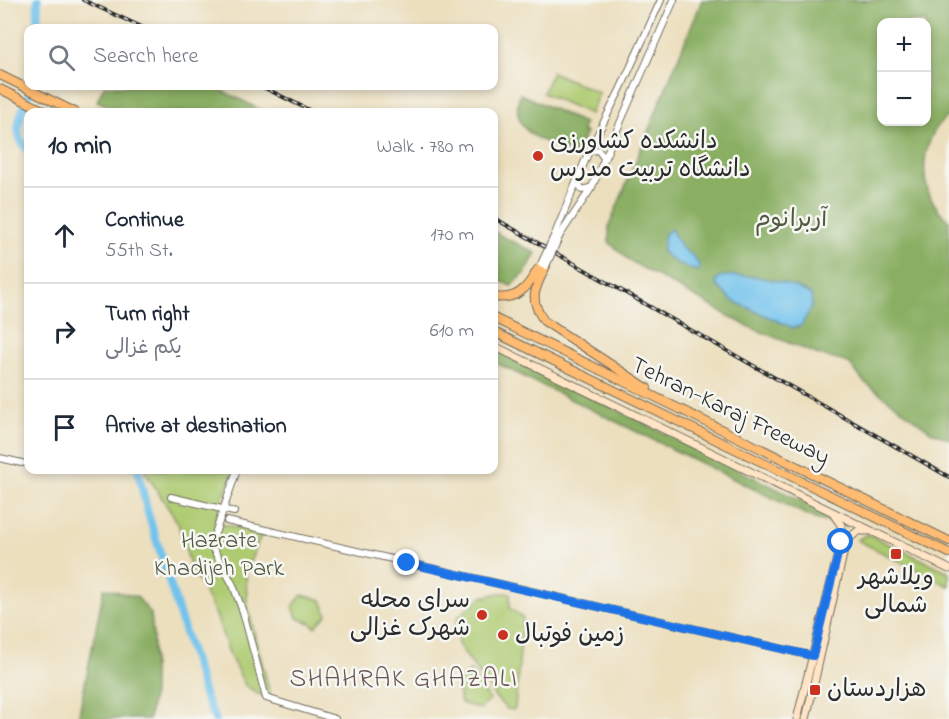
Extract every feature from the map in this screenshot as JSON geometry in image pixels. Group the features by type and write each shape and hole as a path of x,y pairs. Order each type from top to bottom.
{"highway":[{"path":"0,75 24,86"},
{"path":"31,90 67,108"},
{"path":"4,91 38,108"},
{"path":"498,297 511,297 519,294 529,286 543,265"},
{"path":"543,265 533,292 536,309 544,321 672,405"},
{"name":"Tehran-Karaj Freeway","path":"498,320 949,541"},
{"name":"Tehran-Karaj Freeway","path":"498,334 949,553"}],"main road":[{"path":"498,348 949,569"},
{"path":"806,719 817,657 844,542 841,525 833,513"},
{"path":"844,542 858,531 871,531"},
{"path":"797,719 817,657"}],"street":[{"path":"543,265 589,151 661,0"},
{"path":"557,234 592,187 674,0"},
{"path":"589,151 598,150 604,158"},
{"path":"577,180 578,187 582,190 592,187"},
{"path":"0,458 22,463"},
{"path":"236,474 211,545 233,585 243,612 266,698 335,719"},
{"path":"171,497 234,512"},
{"path":"227,521 817,657"}],"green space":[{"name":"آربرانوم","path":"702,0 949,0 949,115 938,125 931,138 926,152 925,168 926,183 931,197 938,210 949,220 949,439 932,432 863,381 849,363 819,355 747,326 630,261 609,242 609,226"},
{"path":"552,72 599,93 590,114 543,93"},
{"path":"102,90 221,90 257,108 112,108 97,101"},
{"path":"520,94 584,123 582,131 586,133 576,153 539,139 523,126 519,118"},
{"path":"498,234 536,253 525,273 511,286 498,280"},
{"path":"498,351 844,522 846,527 815,519 498,364"},
{"name":"Hazrate Khadijeh Park","path":"147,474 232,474 214,522 262,533 246,572 247,604 271,698 258,694 245,685 230,656 216,615 190,565 178,523"},
{"path":"867,534 949,572 949,586 857,540"},
{"path":"104,588 137,597 151,614 153,693 149,719 78,719"},
{"path":"510,593 510,608 523,618 513,710 507,709 496,698 458,644 456,624 458,617 482,597"},
{"path":"302,595 322,600 327,615 315,627 297,618 293,606"},
{"path":"470,671 490,700 480,709 461,703 456,684"}],"water":[{"path":"671,229 681,247 693,256 700,266 699,271 688,269 662,252 665,234"},
{"path":"724,276 758,277 790,285 811,295 812,306 801,326 793,328 733,301 716,285 717,278"}],"waterway":[{"path":"37,24 38,0"},
{"path":"24,145 18,127 22,110 31,90"},
{"path":"139,474 147,510 205,697 215,719"}],"railway":[{"path":"83,0 135,24"},
{"path":"269,90 305,108"},
{"path":"498,220 949,477"}],"place":[{"name":"دانشکده کشاورزی دانشگاه تربیت مدرس","path":"538,156"},
{"name":"ویلاشهر شمالی","path":"896,554"},
{"name":"سرای محله شهرک غزالی","path":"482,615"},
{"name":"زمین فوتبال","path":"503,635"},
{"name":"هزاردستان","path":"815,690"}],"district":[{"name":"SHAHRAK GHAZALI","path":"404,680"}],"route":[{"path":"407,563 813,656 841,542"}]}
